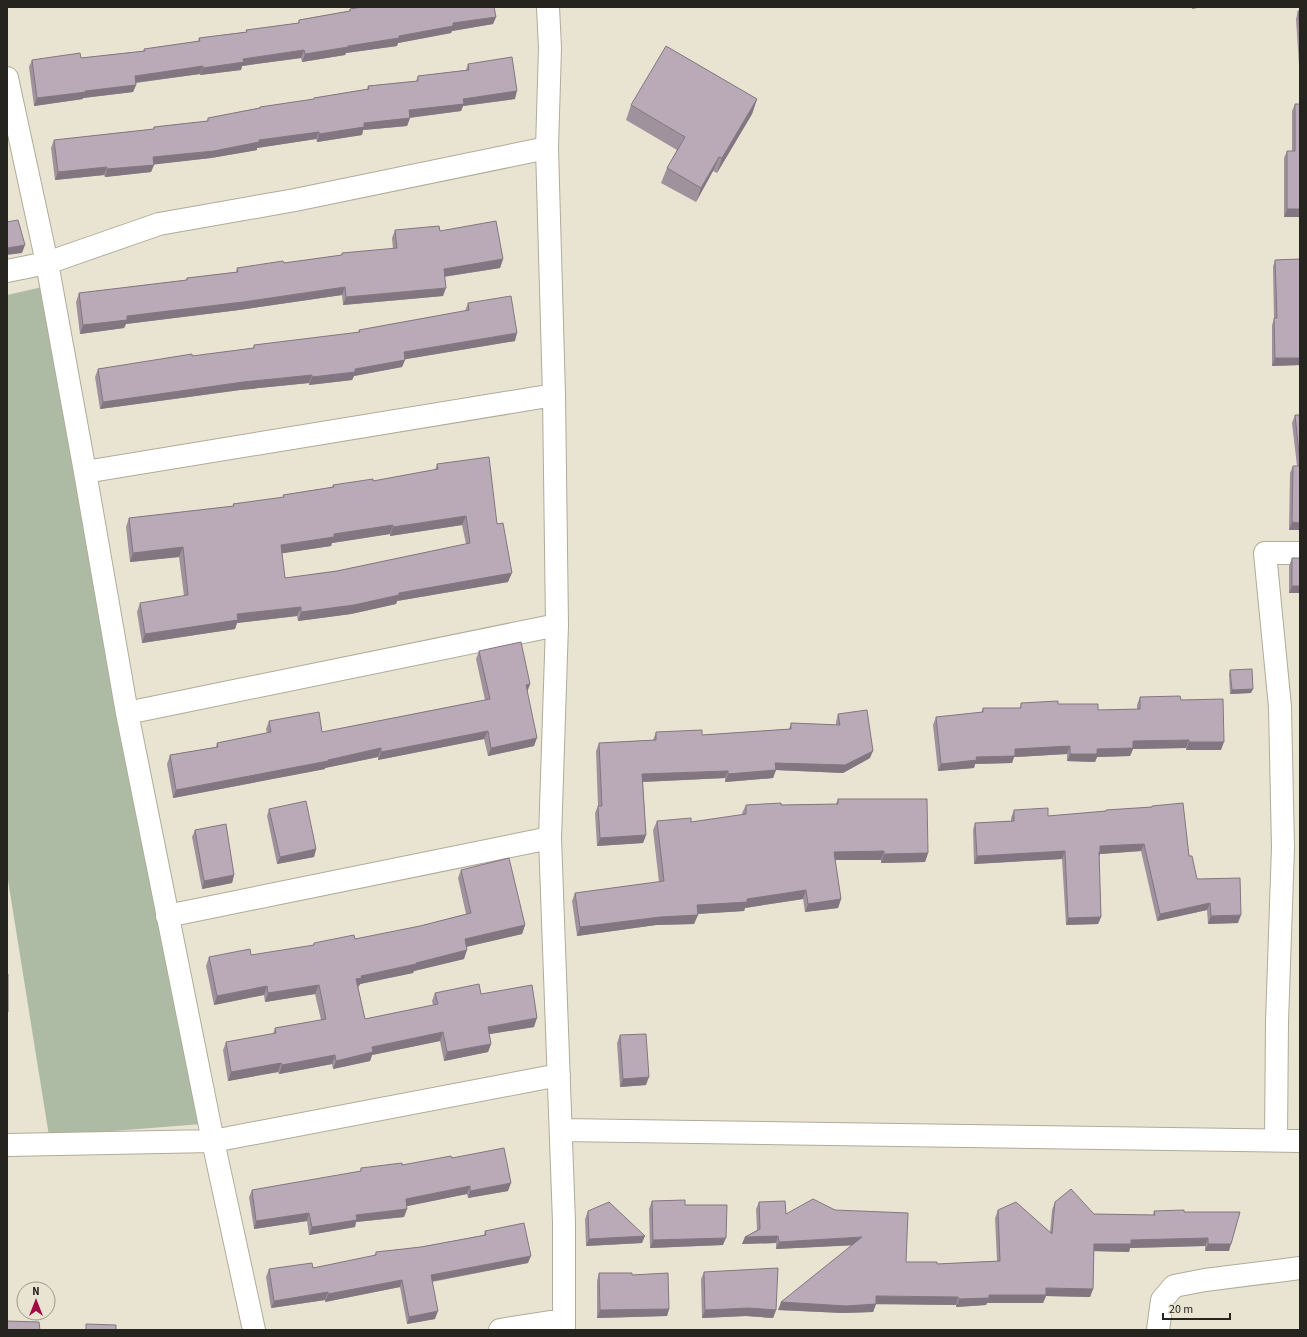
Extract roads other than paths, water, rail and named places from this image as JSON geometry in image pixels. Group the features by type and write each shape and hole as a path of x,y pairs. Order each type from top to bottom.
{"street":[{"path":"500,1330 564,1325 564,1222 550,838 557,625 554,395 547,148 550,48 548,7"},
{"path":"7,78 47,263 127,713 167,916 213,1141 254,1330"},
{"path":"7,271 47,263 159,224 295,200 547,148"},
{"path":"85,472 554,395"},
{"path":"1276,1140 1277,1022 1283,839 1280,707 1265,553 1300,553"},
{"path":"127,713 557,625"},
{"path":"167,916 550,838"},
{"path":"7,1145 213,1141 559,1075"},
{"path":"561,1130 1300,1140"},
{"path":"1158,1330 1162,1300 1174,1286 1205,1280 1300,1268"}]}
